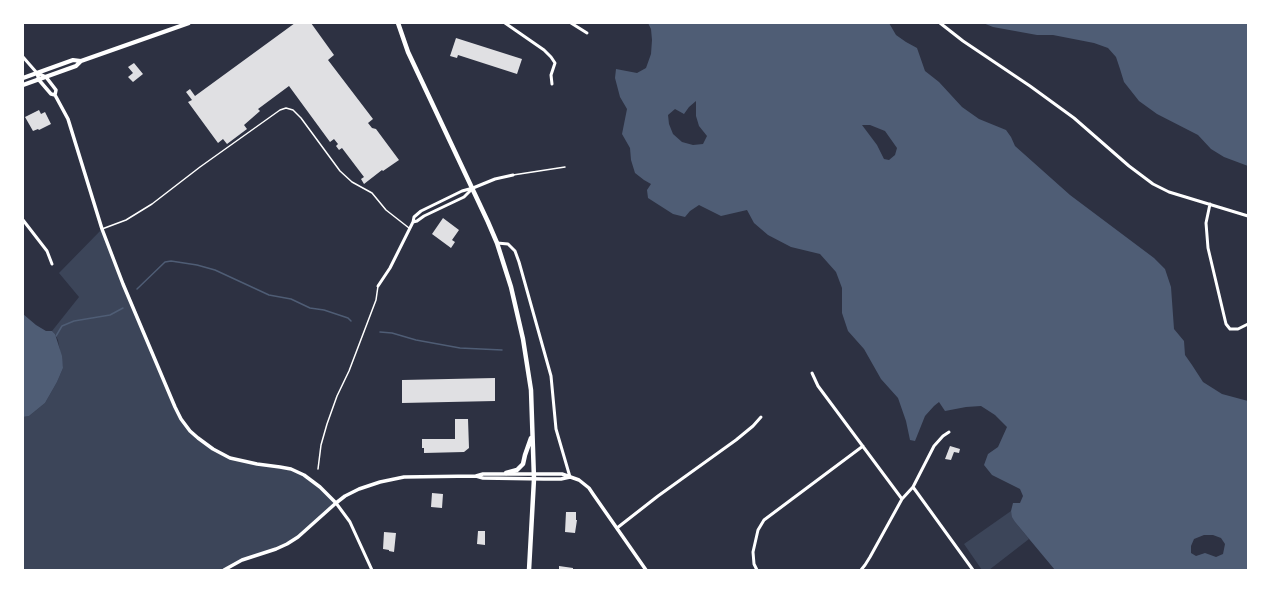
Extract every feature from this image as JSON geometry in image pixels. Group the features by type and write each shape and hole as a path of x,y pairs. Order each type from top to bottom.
{"main road":[{"path":"23,85 76,66 81,61 189,23"},
{"path":"398,23 408,52 473,188 497,243 511,287 523,339 531,390 534,479 529,570"},
{"path":"23,78 74,60 81,61"},
{"path":"506,473 517,470 523,464 532,435"}],"street":[{"path":"505,23 532,40 552,57 555,63 551,75 552,84"},
{"path":"571,23 587,33"},
{"path":"940,23 963,41 1030,86 1074,118 1129,166 1153,184 1169,192 1248,216"},
{"path":"23,57 37,73 46,77 56,90 55,95 68,119 102,229 181,419 198,438 213,449 230,458 291,469 304,475 336,503 350,522 372,570"},
{"path":"37,73 39,80 50,94 55,95"},
{"path":"378,286 390,268 413,222 414,217 421,211 462,191 513,175"},
{"path":"413,222 464,197 473,188"},
{"path":"1210,204 1206,223 1208,248 1226,324 1230,329 1238,329 1248,324"},
{"path":"23,220 47,251 52,264"},
{"path":"497,243 508,244 515,251 519,262 551,376 556,429 570,477"},
{"path":"812,373 818,386 902,499"},
{"path":"616,528 736,440 753,426 761,417"},
{"path":"861,570 902,499 913,487 934,446 949,432"},
{"path":"757,570 754,564 753,552 758,530 764,520 862,446"},
{"path":"224,570 242,560 287,544 299,536 336,503 359,489 398,478 476,476 483,474 506,473 562,474 579,480 589,488 646,570"},
{"path":"476,476 483,478 534,479 561,479 570,477"},
{"path":"913,487 973,570"},
{"path":"865,565 869,570"}],"lane":[{"path":"102,229 126,220 152,204 200,167 280,110 286,108 294,110 301,118 344,175 352,182 372,193 386,210 409,228"},
{"path":"513,175 566,167"},
{"path":"318,469 321,445 327,424 376,300 378,286"}],"shaded area":[{"path":"648,23 889,23 896,35 917,48 925,71 939,82 962,107 979,119 1006,130 1015,146 1070,195 1154,258 1165,269 1171,287 1174,329 1184,341 1185,355 1203,382 1222,394 1248,401 1248,570 1055,570 1012,517 1011,511 1013,503 1020,503 1023,496 1020,489 992,475 984,465 988,454 998,447 1007,427 995,415 981,406 945,411 939,402 925,416 915,441 910,440 906,421 898,398 881,379 864,349 848,331 842,313 842,288 836,272 820,254 791,247 768,235 754,223 747,210 721,216 699,205 690,211 685,217 673,214 648,198 647,190 651,184 635,173 631,160 630,148 622,134 627,109 620,97 615,78 616,69 637,73 646,68 651,54 651,29","holes":["696,101 696,116 699,126 707,136 703,144 693,145 682,142 673,134 669,124 668,115 675,109 684,114","862,125 870,125 885,131 897,148 895,155 889,160 884,159 877,145","1204,535 1213,535 1221,538 1225,544 1223,554 1216,557 1205,553 1196,556 1191,553 1191,546 1194,539"]},
{"path":"983,23 1248,23 1248,166 1224,157 1211,149 1198,135 1157,114 1139,101 1124,82 1116,57 1108,48 1094,43 1053,35 1037,35 993,27"},
{"path":"102,229 181,419 198,438 230,458 280,467 304,475 336,503 299,536 287,544 242,560 224,570 23,570 23,417 29,416 45,403 63,368 58,340 52,331 79,297 59,273"},
{"path":"23,314 36,325 46,331 52,331 55,334 62,356 63,368 45,403 29,416 23,417"},
{"path":"1011,511 1015,522 1029,539 989,570 982,570 964,544"}],"building":[{"path":"295,23 311,23 334,55 328,60 373,119 368,123 372,128 376,129 399,160 383,171 382,170 364,184 361,179 364,177 342,148 339,150 336,146 338,144 334,139 330,142 289,86 258,109 260,111 244,125 247,129 227,144 223,139 218,143 188,102 192,100 186,92 190,89 195,96"},
{"path":"456,38 522,59 517,74 458,55 457,58 450,56"},
{"path":"134,63 143,74 133,82 128,77 133,73 128,67"},
{"path":"39,110 41,114 45,112 51,124 39,130 33,131 25,117"},
{"path":"443,218 459,230 452,240 455,242 451,248 432,234"},
{"path":"495,378 495,401 402,403 402,380"},
{"path":"455,419 468,419 469,448 464,452 424,453 424,448 422,448 422,439 455,439"},
{"path":"950,446 960,449 959,453 954,452 951,460 945,459"},
{"path":"432,493 443,494 442,508 431,507"},
{"path":"566,512 576,512 577,520 575,533 565,532"},
{"path":"478,531 485,531 485,545 477,544"},
{"path":"384,532 396,533 394,552 383,549"},
{"path":"559,566 573,568 573,570 559,570"}],"waterway":[{"path":"137,289 165,262 171,261 197,265 215,270 269,295 291,299 310,308 324,310 348,318 351,321"},
{"path":"56,336 62,326 74,321 110,315 123,308"},
{"path":"380,332 392,333 416,340 460,348 502,350"}]}
